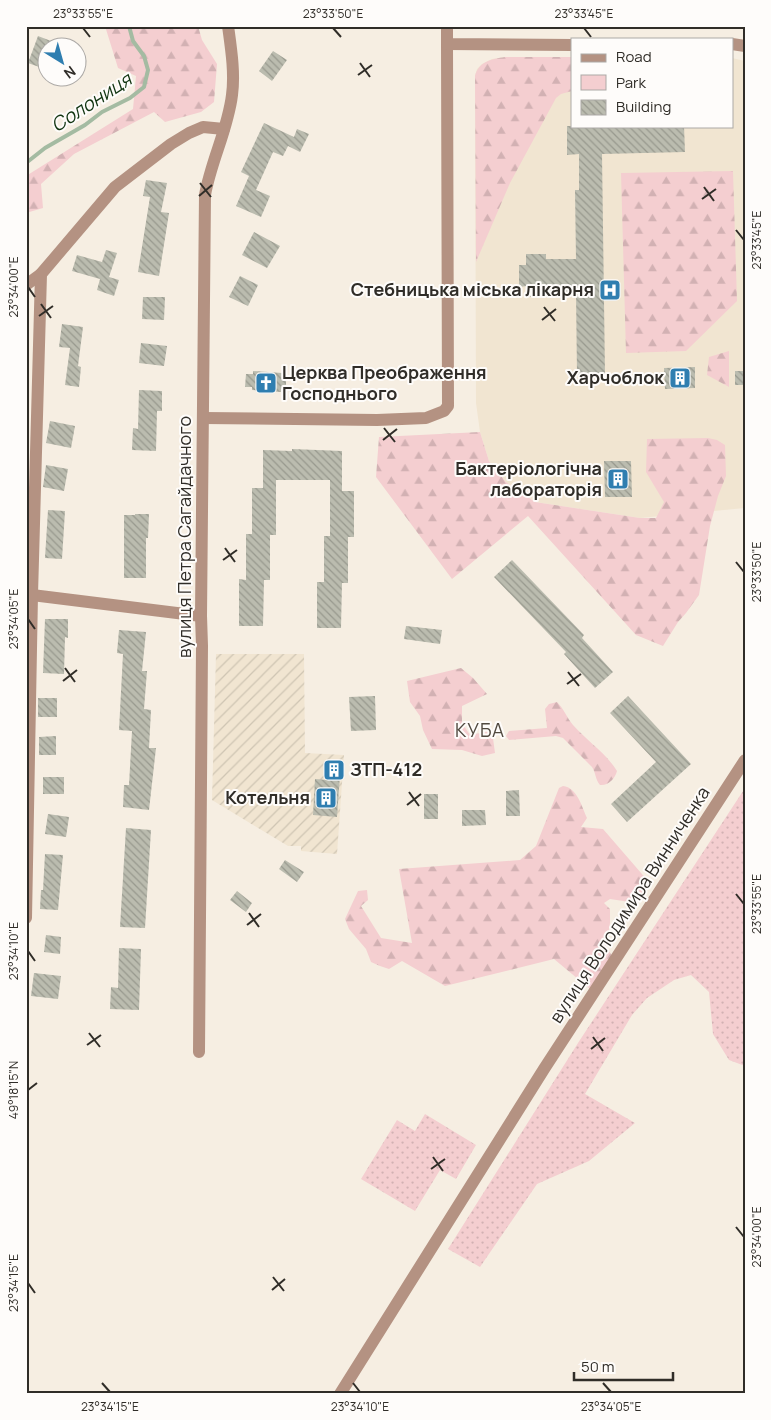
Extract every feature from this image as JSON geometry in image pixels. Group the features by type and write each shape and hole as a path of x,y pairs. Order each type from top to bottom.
{"street":[{"name":"вулиця Петра Сагайдачного","path":"199,1052 205,195 232,96 234,79 228,26"},
{"path":"204,418 372,420 416,418 437,415 448,406 447,26"},
{"path":"447,44 571,45"},
{"path":"26,285 41,274 115,187 171,144 189,133 203,127 224,129"},
{"path":"26,918 32,595 41,274"},
{"path":"32,595 201,616"},
{"name":"вулиця Володимира Винниченка","path":"340,1394 544,1069 745,760"}],"shaded area":[{"name":"Стебницька міська лікарня","path":"505,57 571,57 571,128 734,128 734,58 745,61 745,508 640,518 535,502 506,482 489,461 480,432 476,403 475,76 477,69 482,64 492,59"},
{"path":"216,654 304,654 305,753 344,755 337,854 301,851 301,846 288,846 212,800"}],"green space":[{"path":"105,26 198,26 202,40 217,64 214,102 201,112 165,122 154,112 74,154 41,184 43,208 26,213 26,176 133,109 136,76 118,68"},
{"path":"505,57 571,57 571,91 561,94 556,98 510,183 476,262 475,76 483,64"},
{"path":"733,171 737,301 686,351 626,353 621,173"},
{"path":"729,351 729,387 707,375 709,357"},
{"path":"480,432 489,461 506,482 535,502 640,518 656,518 664,502 646,472 647,439 708,438 717,440 725,445 726,476 718,496 710,526 699,595 678,622 663,646 636,635 528,516 452,579 376,477 379,437"},
{"path":"461,668 487,694 462,706 462,723 470,735 492,731 495,753 482,756 462,750 432,749 423,730 420,716 410,702 407,681"},
{"path":"557,702 578,731 607,758 617,771 613,779 608,783 600,785 592,767 563,738 556,736 509,740 506,736 509,731 547,728 545,709 549,704"},
{"path":"563,786 572,790 581,803 587,818 581,827 603,829 648,881 641,895 630,902 610,899 604,903 610,909 610,923 606,946 612,956 590,989 554,959 445,986 402,961 389,969 371,962 366,949 349,929 345,919 358,891 367,890 368,900 361,906 381,938 412,943 399,869 520,860 536,846 559,788"},
{"path":"745,788 745,1066 729,1060 713,1034 709,992 691,975 674,980 647,998 632,1015 585,1094 635,1123 589,1161 537,1184 480,1267 448,1249 578,1043"},
{"path":"425,1114 476,1145 456,1179 440,1170 415,1211 361,1179 397,1120 415,1131"}],"building":[{"path":"38,36 43,38 38,38 38,67 28,63"},
{"path":"273,51 287,60 272,81 259,71"},
{"path":"264,123 294,137 297,129 309,134 300,152 288,146 283,156 273,152 256,190 270,196 261,217 236,206 249,176 241,172"},
{"path":"567,126 571,126 571,128 684,128 685,152 602,154 605,375 577,375 576,292 547,292 548,297 527,297 527,286 519,287 519,265 526,265 526,254 546,254 546,259 576,259 575,190 579,190 579,154 567,155"},
{"path":"146,180 167,183 161,212 169,213 159,276 138,272 150,197 143,196"},
{"path":"254,232 280,246 267,268 242,255"},
{"path":"106,250 117,253 109,277 119,280 114,296 97,290 100,279 72,271 77,255 102,262"},
{"path":"240,276 258,285 248,306 229,297"},
{"path":"143,297 165,297 164,320 142,319"},
{"path":"62,324 83,327 78,366 81,367 79,387 65,385 70,348 59,347"},
{"path":"141,343 167,346 164,366 139,363"},
{"name":"Харчоблок","path":"695,367 695,388 665,389 664,368"},
{"name":"Церква Преображення Господнього","path":"253,371 282,373 286,385 281,389 281,392 252,390 252,387 245,387 246,374 253,374"},
{"path":"735,371 745,371 745,385 735,385"},
{"path":"139,390 162,391 162,411 157,411 156,451 132,450 133,428 138,429"},
{"path":"50,421 75,426 71,448 46,443"},
{"path":"292,449 342,451 342,491 354,491 354,537 348,537 348,583 342,583 341,628 317,628 317,582 324,582 324,536 330,536 330,480 276,480 276,535 270,535 270,580 264,580 263,626 239,626 239,579 246,580 246,534 252,534 252,488 263,488 263,450 292,451"},
{"name":"Бактеріологічна лабораторія","path":"604,461 631,461 632,497 605,497"},
{"path":"46,465 68,469 64,491 43,487"},
{"path":"48,510 65,511 62,559 45,558"},
{"path":"149,514 148,538 146,538 146,578 124,578 124,515"},
{"path":"512,560 584,635 582,638 613,672 595,688 564,654 566,652 494,577"},
{"path":"45,619 68,619 68,638 65,637 64,674 43,673"},
{"path":"406,626 442,630 440,644 404,639"},
{"path":"119,630 146,632 142,671 147,671 144,709 151,710 149,748 156,748 149,810 123,807 124,785 129,785 132,731 119,730 123,654 117,653"},
{"path":"375,696 376,730 351,731 349,697"},
{"path":"628,696 691,764 627,822 611,804 656,762 610,713"},
{"path":"38,698 57,698 57,717 38,717"},
{"path":"56,736 56,755 39,755 39,737"},
{"name":"Котельня","path":"328,760 341,761 337,817 313,815 315,779 327,780"},
{"path":"43,777 64,777 64,794 43,794"},
{"path":"519,790 520,816 506,816 506,791"},
{"path":"424,794 438,794 438,819 424,819"},
{"path":"462,810 485,810 486,825 462,826"},
{"path":"48,814 69,817 66,837 45,834"},
{"path":"126,828 151,830 145,928 120,927"},
{"path":"45,854 63,855 58,910 40,909"},
{"path":"285,860 304,872 297,882 279,869"},
{"path":"237,891 252,903 246,912 230,900"},
{"path":"46,935 61,937 60,954 44,952"},
{"path":"119,948 141,949 139,1010 110,1009 111,987 118,988"},
{"path":"34,973 61,976 58,999 31,996"}],"waterway":[{"name":"Солониця","path":"26,163 45,148 85,125 102,112 130,98 144,87 148,70 144,56 133,41 129,26"}],"place":[{"name":"Стебницька міська лікарня","path":"610,290"},
{"name":"Харчоблок","path":"680,378"},
{"name":"Церква Преображення Господнього","path":"266,383"},
{"name":"Бактеріологічна лабораторія","path":"618,479"},
{"name":"ЗТП-412","path":"334,770"},
{"name":"Котельня","path":"326,798"}],"district":[{"name":"КУБА","path":"480,730"}]}
